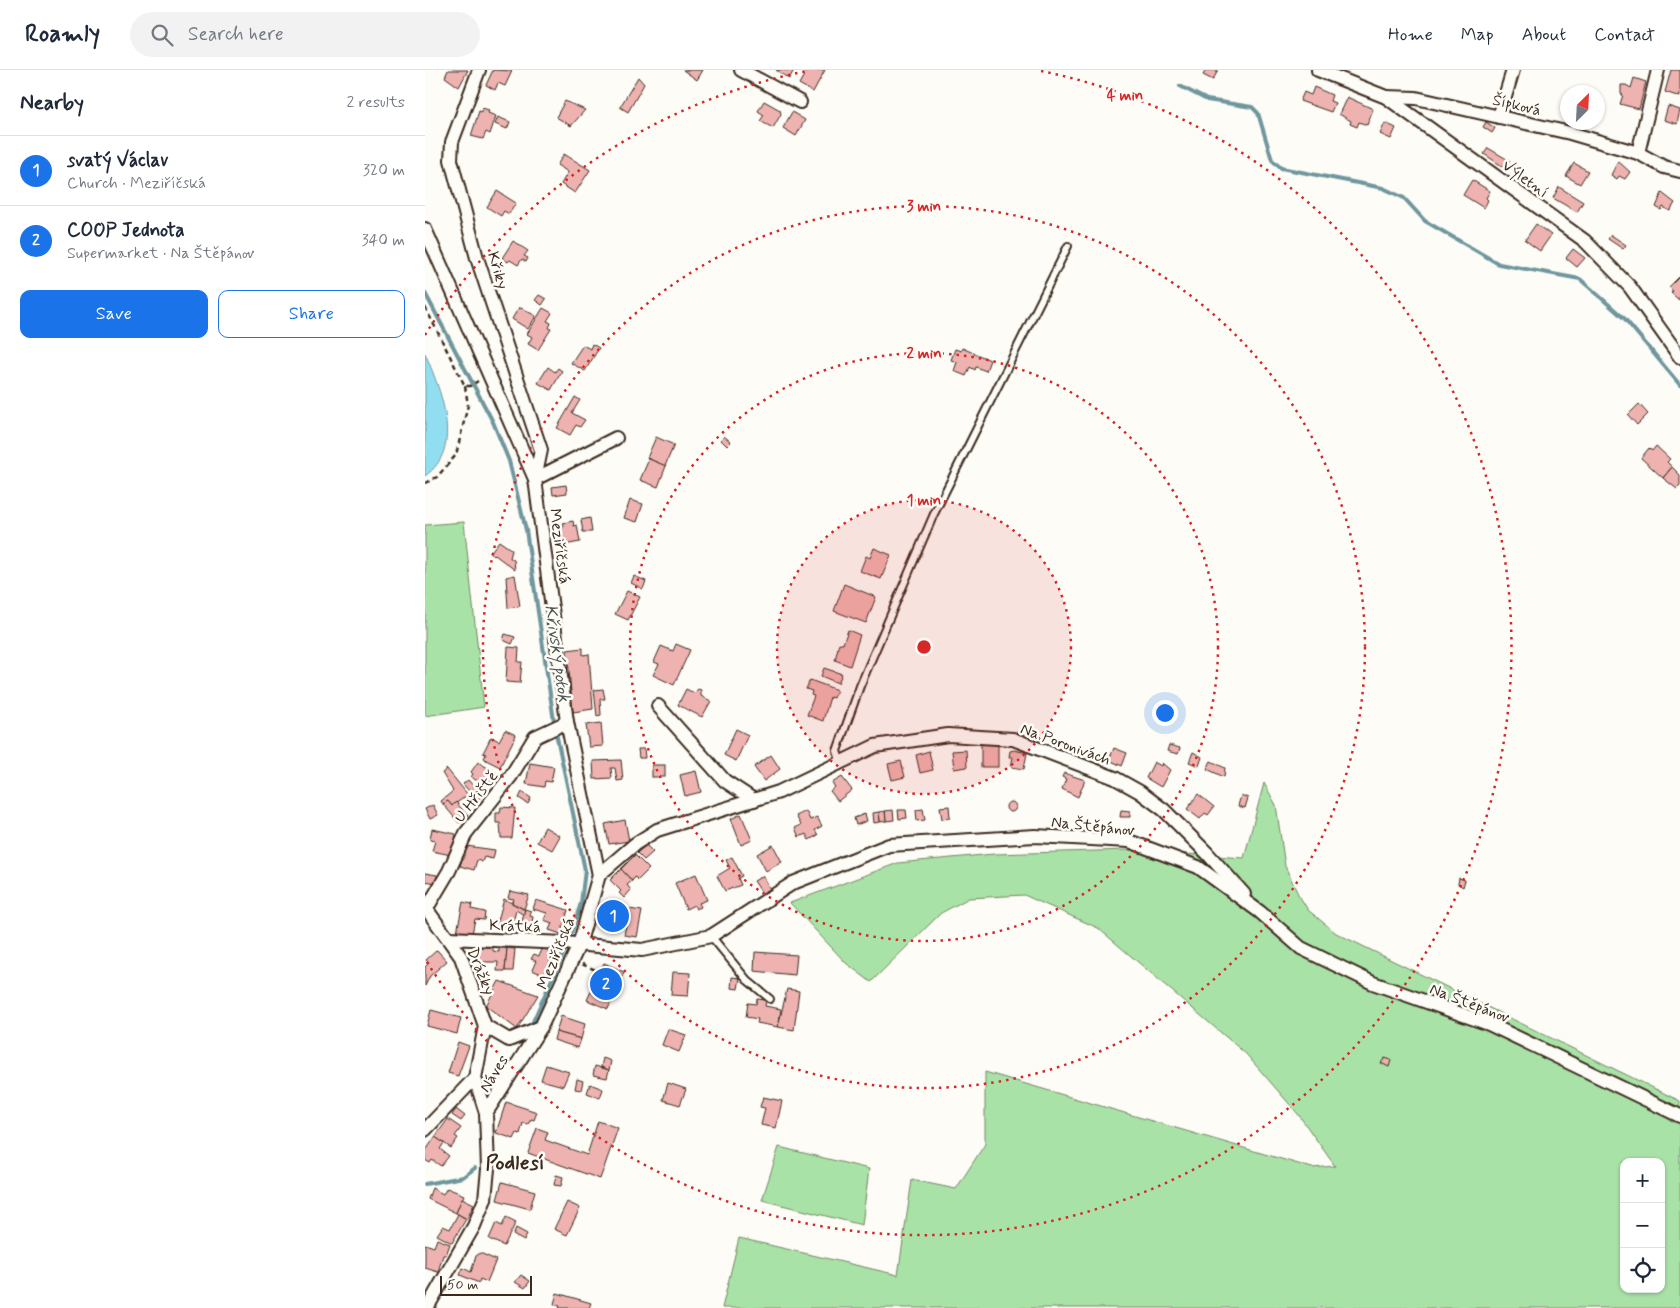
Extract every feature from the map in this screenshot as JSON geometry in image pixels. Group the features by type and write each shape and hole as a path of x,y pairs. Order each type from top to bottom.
{"street":[{"name":"Křiky","path":"479,70 452,142 451,160 477,258 541,450 535,479"},
{"path":"741,70 800,102"},
{"name":"Výletní","path":"1318,70 1386,97 1585,241 1630,287 1680,357"},
{"path":"1499,117 1513,70"},
{"path":"1638,153 1659,70"},
{"name":"Šípková","path":"1386,97 1416,98 1578,135 1638,153 1664,167 1680,171"},
{"name":"Meziříčská","path":"425,229 535,479 564,724 599,875 541,1027"},
{"path":"535,479 616,438"},
{"path":"658,706 725,781 754,800"},
{"name":"U Hřiště","path":"426,907 449,871 466,833 511,776 535,737 564,724"},
{"name":"Na Poronivách","path":"599,875 635,844 657,830 779,792 875,746 948,735 1013,740 1115,778 1140,792 1163,810 1207,853 1260,912"},
{"name":"Na Štěpánov","path":"572,944 642,950 711,936 793,883 889,846 1035,836 1129,841 1198,867 1260,912 1301,948 1373,983 1489,1024 1680,1116"},
{"name":"Drážky","path":"426,907 461,957 485,1026"},
{"name":"Krátká","path":"449,938 572,944"},
{"name":"Náves","path":"487,1113 475,1078 485,1026 509,1040 541,1027"},
{"name":"Náves","path":"487,1113 541,1027"},
{"path":"425,1130 475,1078"},
{"path":"427,1308 474,1226 485,1198 489,1169 487,1113"}],"lane":[{"path":"841,763 837,751 860,686 934,514 1068,246"},
{"path":"711,936 747,980 770,999"}],"path":[{"path":"425,307 465,386 468,405 457,455 437,477 425,483"},
{"path":"465,386 476,383"},
{"path":"579,962 600,972"}],"green space":[{"path":"464,522 484,707 425,716 425,525"},
{"path":"1264,783 1276,805 1285,866 1298,894 1308,910 1336,933 1680,1101 1680,1308 722,1308 739,1238 898,1275 912,1180 956,1189 985,1144 985,1072 1312,1168 1335,1166 1298,1114 1246,1054 1098,928 1024,895 969,898 941,913 871,982 846,963 790,903 898,863 994,854 1130,850 1244,858"},
{"path":"779,1147 869,1169 862,1225 762,1200"}],"water":[{"path":"425,353 442,400 447,434 444,450 437,464 425,476"}],"building":[{"path":"448,70 468,70 459,87 445,77"},
{"path":"493,70 512,71 505,86 498,83 495,90 486,85"},
{"path":"683,70 703,70 697,80"},
{"path":"776,70 794,70 789,79"},
{"path":"807,70 825,70 813,92 799,84"},
{"path":"1206,70 1218,70 1213,80 1203,75"},
{"path":"1671,70 1680,70 1680,97 1665,92"},
{"path":"638,77 644,84 628,112 620,107"},
{"path":"1634,78 1646,82 1639,109 1620,104 1623,95 1621,94 1621,85 1631,88"},
{"path":"1314,87 1332,95 1330,101 1335,103 1331,112 1300,101 1304,92 1311,95"},
{"path":"1347,97 1373,109 1367,125 1359,122 1357,127 1350,124 1351,121 1339,114"},
{"path":"565,101 585,110 571,126 556,117"},
{"path":"764,101 780,110 781,114 773,128 760,121 764,115 758,111"},
{"path":"1668,106 1680,110 1677,124 1664,120"},
{"path":"482,108 489,110 488,113 496,116 490,134 486,132 483,139 471,136 479,111 481,112"},
{"path":"792,112 805,120 796,136 783,128"},
{"path":"498,117 510,122 507,129 495,124"},
{"path":"1486,122 1495,128 1492,133 1483,127"},
{"path":"1385,123 1396,128 1391,139 1380,134"},
{"path":"1488,148 1510,161 1505,168 1484,154"},
{"path":"564,154 590,170 575,193 561,184 568,172 557,165"},
{"path":"1618,161 1630,172 1625,179 1619,176 1617,179 1611,175"},
{"path":"1574,163 1588,171 1580,184 1566,176"},
{"path":"1472,180 1490,191 1484,208 1463,195"},
{"path":"1559,187 1583,202 1577,212 1553,198"},
{"path":"497,191 516,203 509,214 504,211 501,216 487,207"},
{"path":"1662,193 1675,203 1670,211 1663,207 1661,210 1656,207"},
{"path":"1536,224 1551,235 1540,251 1525,240"},
{"path":"1611,235 1626,245 1623,249 1608,239"},
{"path":"513,241 528,251 524,256 528,258 526,262 522,259 518,265 502,258"},
{"path":"1573,249 1585,258 1577,267 1566,258"},
{"path":"1679,277 1679,300 1671,293 1673,291 1669,287"},
{"path":"539,295 546,299 542,305 535,300"},
{"path":"519,307 519,309 521,308 536,316 528,329 512,319"},
{"path":"543,308 552,313 547,321 551,323 549,328 551,329 538,350 528,344 532,337 527,334"},
{"path":"592,344 599,348 585,371 571,363 583,345 590,349"},
{"path":"962,348 990,360 986,371 976,367 975,370 970,367 966,376 954,371 957,362 951,360 955,349 961,351"},
{"path":"548,367 555,372 558,368 562,371 551,390 538,383"},
{"path":"575,397 580,400 572,413 585,420 580,427 576,425 570,435 557,428"},
{"path":"1639,404 1648,414 1637,425 1628,415"},
{"path":"724,436 731,442 727,446 721,440"},
{"path":"656,437 674,445 665,466 647,458"},
{"path":"1656,446 1670,459 1667,462 1672,467 1663,478 1641,458 1649,448 1652,451"},
{"path":"649,459 666,466 658,487 640,480"},
{"path":"1672,467 1680,475 1680,486 1677,489 1663,478"},
{"path":"566,485 567,493 553,495 552,487"},
{"path":"630,500 643,504 637,522 624,518"},
{"path":"590,518 592,532 583,532 581,520"},
{"path":"573,521 574,526 577,525 580,542 564,545 561,528 564,527 563,523"},
{"path":"499,541 512,550 510,558 514,560 515,570 490,553"},
{"path":"874,548 891,555 881,579 860,571 866,556 870,558"},
{"path":"515,575 520,606 508,608 506,577"},
{"path":"634,576 646,581 643,589 631,583"},
{"path":"844,584 876,597 866,623 834,611"},
{"path":"627,591 640,597 628,620 615,614"},
{"path":"848,630 860,635 850,666 835,660 839,643 843,644"},
{"path":"505,634 515,637 512,644 503,640"},
{"path":"676,644 690,650 674,685 653,675 659,664 654,662 661,646 673,651"},
{"path":"508,647 519,648 518,662 522,662 520,683 506,682"},
{"path":"583,648 583,655 589,654 593,709 573,712 567,650"},
{"path":"824,668 842,674 838,683 821,676"},
{"path":"810,680 837,690 833,698 830,697 823,721 807,715 814,696 811,695 812,691 806,689"},
{"path":"603,689 605,699 600,699 601,715 597,716 594,690"},
{"path":"686,689 694,693 698,689 701,690 701,696 711,701 702,717 678,705"},
{"path":"601,723 603,746 589,747 586,725"},
{"path":"736,729 748,735 736,761 724,755"},
{"path":"505,730 516,735 500,767 486,760 484,758 486,754 483,753 491,737 499,741"},
{"path":"981,742 998,742 998,767 981,767"},
{"path":"1169,745 1180,748 1178,754 1167,751"},
{"path":"1114,748 1127,753 1122,766 1109,760"},
{"path":"638,749 644,749 645,758 639,758"},
{"path":"966,750 967,767 954,769 952,751"},
{"path":"929,751 933,770 920,773 916,755"},
{"path":"1010,751 1027,753 1024,769 1011,767 1013,757 1009,757"},
{"path":"1193,752 1202,757 1199,766 1189,762"},
{"path":"771,755 780,769 764,781 754,767"},
{"path":"621,760 623,780 617,781 615,768 611,768 612,778 594,779 593,761"},
{"path":"901,761 905,777 892,780 888,764"},
{"path":"1211,761 1225,768 1224,777 1207,769"},
{"path":"478,762 496,773 487,787 471,777 473,774 471,772"},
{"path":"1154,762 1161,766 1162,763 1170,770 1161,787 1146,778"},
{"path":"530,763 554,767 551,782 545,781 544,787 526,784"},
{"path":"652,765 665,765 665,777 652,777"},
{"path":"447,769 468,795 452,806 448,801 443,804 441,801 453,791 442,773"},
{"path":"696,771 701,792 685,796 680,775"},
{"path":"1064,773 1085,780 1078,797 1062,789 1066,779 1062,777"},
{"path":"842,777 852,790 838,801 830,791 835,787 832,783"},
{"path":"468,780 482,796 477,800 463,784"},
{"path":"522,792 531,798 528,804 519,798"},
{"path":"1198,794 1214,807 1208,815 1205,813 1200,819 1187,809"},
{"path":"1241,795 1248,798 1245,808 1238,806"},
{"path":"448,801 452,806 456,802 468,816 459,823 443,804"},
{"path":"1009,802 1013,802 1016,807 1015,811 1009,812 1006,809 1006,805"},
{"path":"433,805 438,815 430,819 425,809"},
{"path":"949,806 950,818 942,819 940,807"},
{"path":"501,807 515,808 512,838 501,838 500,823 496,823 496,813 500,813"},
{"path":"923,809 925,820 917,821 916,810"},
{"path":"893,810 894,820 886,821 885,811"},
{"path":"898,810 906,810 907,818 899,819"},
{"path":"1121,810 1130,811 1130,817 1120,817"},
{"path":"806,811 810,820 817,817 822,826 815,830 818,835 809,840 806,834 799,837 795,828 801,825 796,816"},
{"path":"885,811 886,821 880,822 879,812"},
{"path":"879,812 880,822 874,823 873,813"},
{"path":"741,814 752,840 741,845 731,819"},
{"path":"865,814 867,821 856,825 854,818"},
{"path":"625,820 629,841 609,844 605,824"},
{"path":"545,827 560,836 552,850 537,842"},
{"path":"432,829 456,834 451,855 432,851 435,841 430,840"},
{"path":"646,845 653,852 644,860 637,853"},
{"path":"773,845 782,862 766,871 757,854"},
{"path":"466,846 495,850 493,859 484,857 482,862 477,860 474,870 460,866"},
{"path":"635,855 649,869 638,880 635,877 632,881 621,869"},
{"path":"732,857 742,876 738,878 741,885 725,891 717,876 730,868 726,860"},
{"path":"621,869 632,881 627,885 631,890 624,898 619,893 621,891 610,880"},
{"path":"425,873 437,875 436,883 425,881"},
{"path":"696,874 707,900 699,903 701,907 696,909 694,905 686,909 675,883"},
{"path":"763,876 770,889 762,893 754,881"},
{"path":"1459,878 1465,880 1463,887 1458,884"},
{"path":"510,891 529,895 524,909 512,903 514,899 508,898"},
{"path":"504,899 525,910 524,915 516,910 512,927 497,924"},
{"path":"536,900 568,910 561,934 549,930 552,923 544,920 547,913 533,909"},
{"path":"463,902 472,904 471,909 485,912 484,920 475,919 472,934 457,932"},
{"path":"525,909 531,911 530,916 533,917 531,928 521,925"},
{"path":"610,909 618,910 620,913 618,924 607,922 607,911"},
{"path":"629,909 642,911 637,937 624,935 626,925 618,924 620,913 628,914"},
{"path":"474,947 493,947 493,951 499,952 499,948 507,948 505,971 497,971 498,962 473,962"},
{"path":"507,948 515,949 513,971 505,971"},
{"path":"543,948 554,953 544,975 532,970 536,961 531,959 534,954 539,956"},
{"path":"437,950 447,961 430,976 425,986 425,967 429,963 426,960"},
{"path":"755,952 797,955 795,975 754,971"},
{"path":"604,963 624,972 608,1009 587,1000"},
{"path":"673,972 690,973 688,996 671,995"},
{"path":"732,977 740,978 738,989 731,988"},
{"path":"499,981 538,995 517,1029 486,1006"},
{"path":"787,989 799,991 794,1030 778,1027"},
{"path":"757,999 766,1000 765,1006 781,1009 778,1027 757,1023 758,1019 746,1017 748,1003 756,1004"},
{"path":"431,1010 461,1018 457,1034 427,1026"},
{"path":"561,1016 585,1024 581,1039 556,1032"},
{"path":"668,1029 686,1035 679,1052 662,1045"},
{"path":"556,1032 581,1039 578,1048 554,1040"},
{"path":"458,1042 469,1046 458,1076 448,1073"},
{"path":"603,1058 611,1061 609,1070 601,1067"},
{"path":"1385,1058 1391,1060 1389,1067 1381,1063"},
{"path":"546,1065 569,1072 563,1086 541,1080"},
{"path":"595,1066 609,1070 607,1078 593,1075"},
{"path":"577,1079 583,1081 581,1090 575,1089"},
{"path":"668,1083 686,1089 680,1105 663,1100"},
{"path":"590,1084 603,1089 600,1098 587,1093"},
{"path":"763,1097 782,1101 776,1128 761,1125 765,1108 760,1107"},
{"path":"506,1102 537,1112 534,1120 531,1119 528,1124 523,1123 520,1134 517,1133 514,1139 496,1133"},
{"path":"456,1109 465,1116 461,1121 452,1115"},
{"path":"448,1119 461,1128 455,1136 458,1138 451,1148 435,1137"},
{"path":"598,1121 618,1128 600,1179 528,1153 537,1128 548,1132 545,1140 587,1155"},
{"path":"435,1137 444,1143 440,1149 449,1156 441,1166 432,1160 430,1163 425,1160 425,1152"},
{"path":"556,1175 563,1177 561,1186 554,1185"},
{"path":"502,1182 535,1191 530,1209 497,1200"},
{"path":"432,1188 443,1194 447,1188 464,1195 456,1213 428,1199"},
{"path":"462,1198 474,1204 467,1219 456,1213"},
{"path":"567,1202 580,1208 567,1235 554,1229"},
{"path":"458,1214 466,1219 452,1243 437,1235 443,1226 450,1229"},
{"path":"506,1217 516,1222 504,1246 489,1239 496,1223 502,1226"},
{"path":"516,1228 527,1234 524,1241 513,1235"},
{"path":"437,1239 450,1244 446,1255 443,1255 438,1272 425,1268 425,1244 434,1247"},
{"path":"480,1253 496,1260 487,1282 480,1279 479,1283 460,1275 463,1268 471,1272 476,1256"},
{"path":"521,1275 530,1281 525,1288 515,1282"},
{"path":"557,1293 591,1303 589,1308 559,1308 560,1306 554,1304"}],"waterway":[{"path":"1180,86 1207,100 1252,107 1258,113 1272,160 1281,168 1383,188 1404,198 1425,221 1499,264 1580,279 1625,319 1680,385"},
{"name":"Křivský potok","path":"425,293 493,422 509,461 526,530 555,728 585,870 581,903 568,943 531,1026"},
{"name":"Křivský potok","path":"425,1184 463,1177 475,1168"}],"place":[{"name":"svatý Václav","path":"613,916"},
{"name":"COOP Jednota","path":"606,984"}],"district":[{"name":"Podlesí","path":"515,1162"}]}
